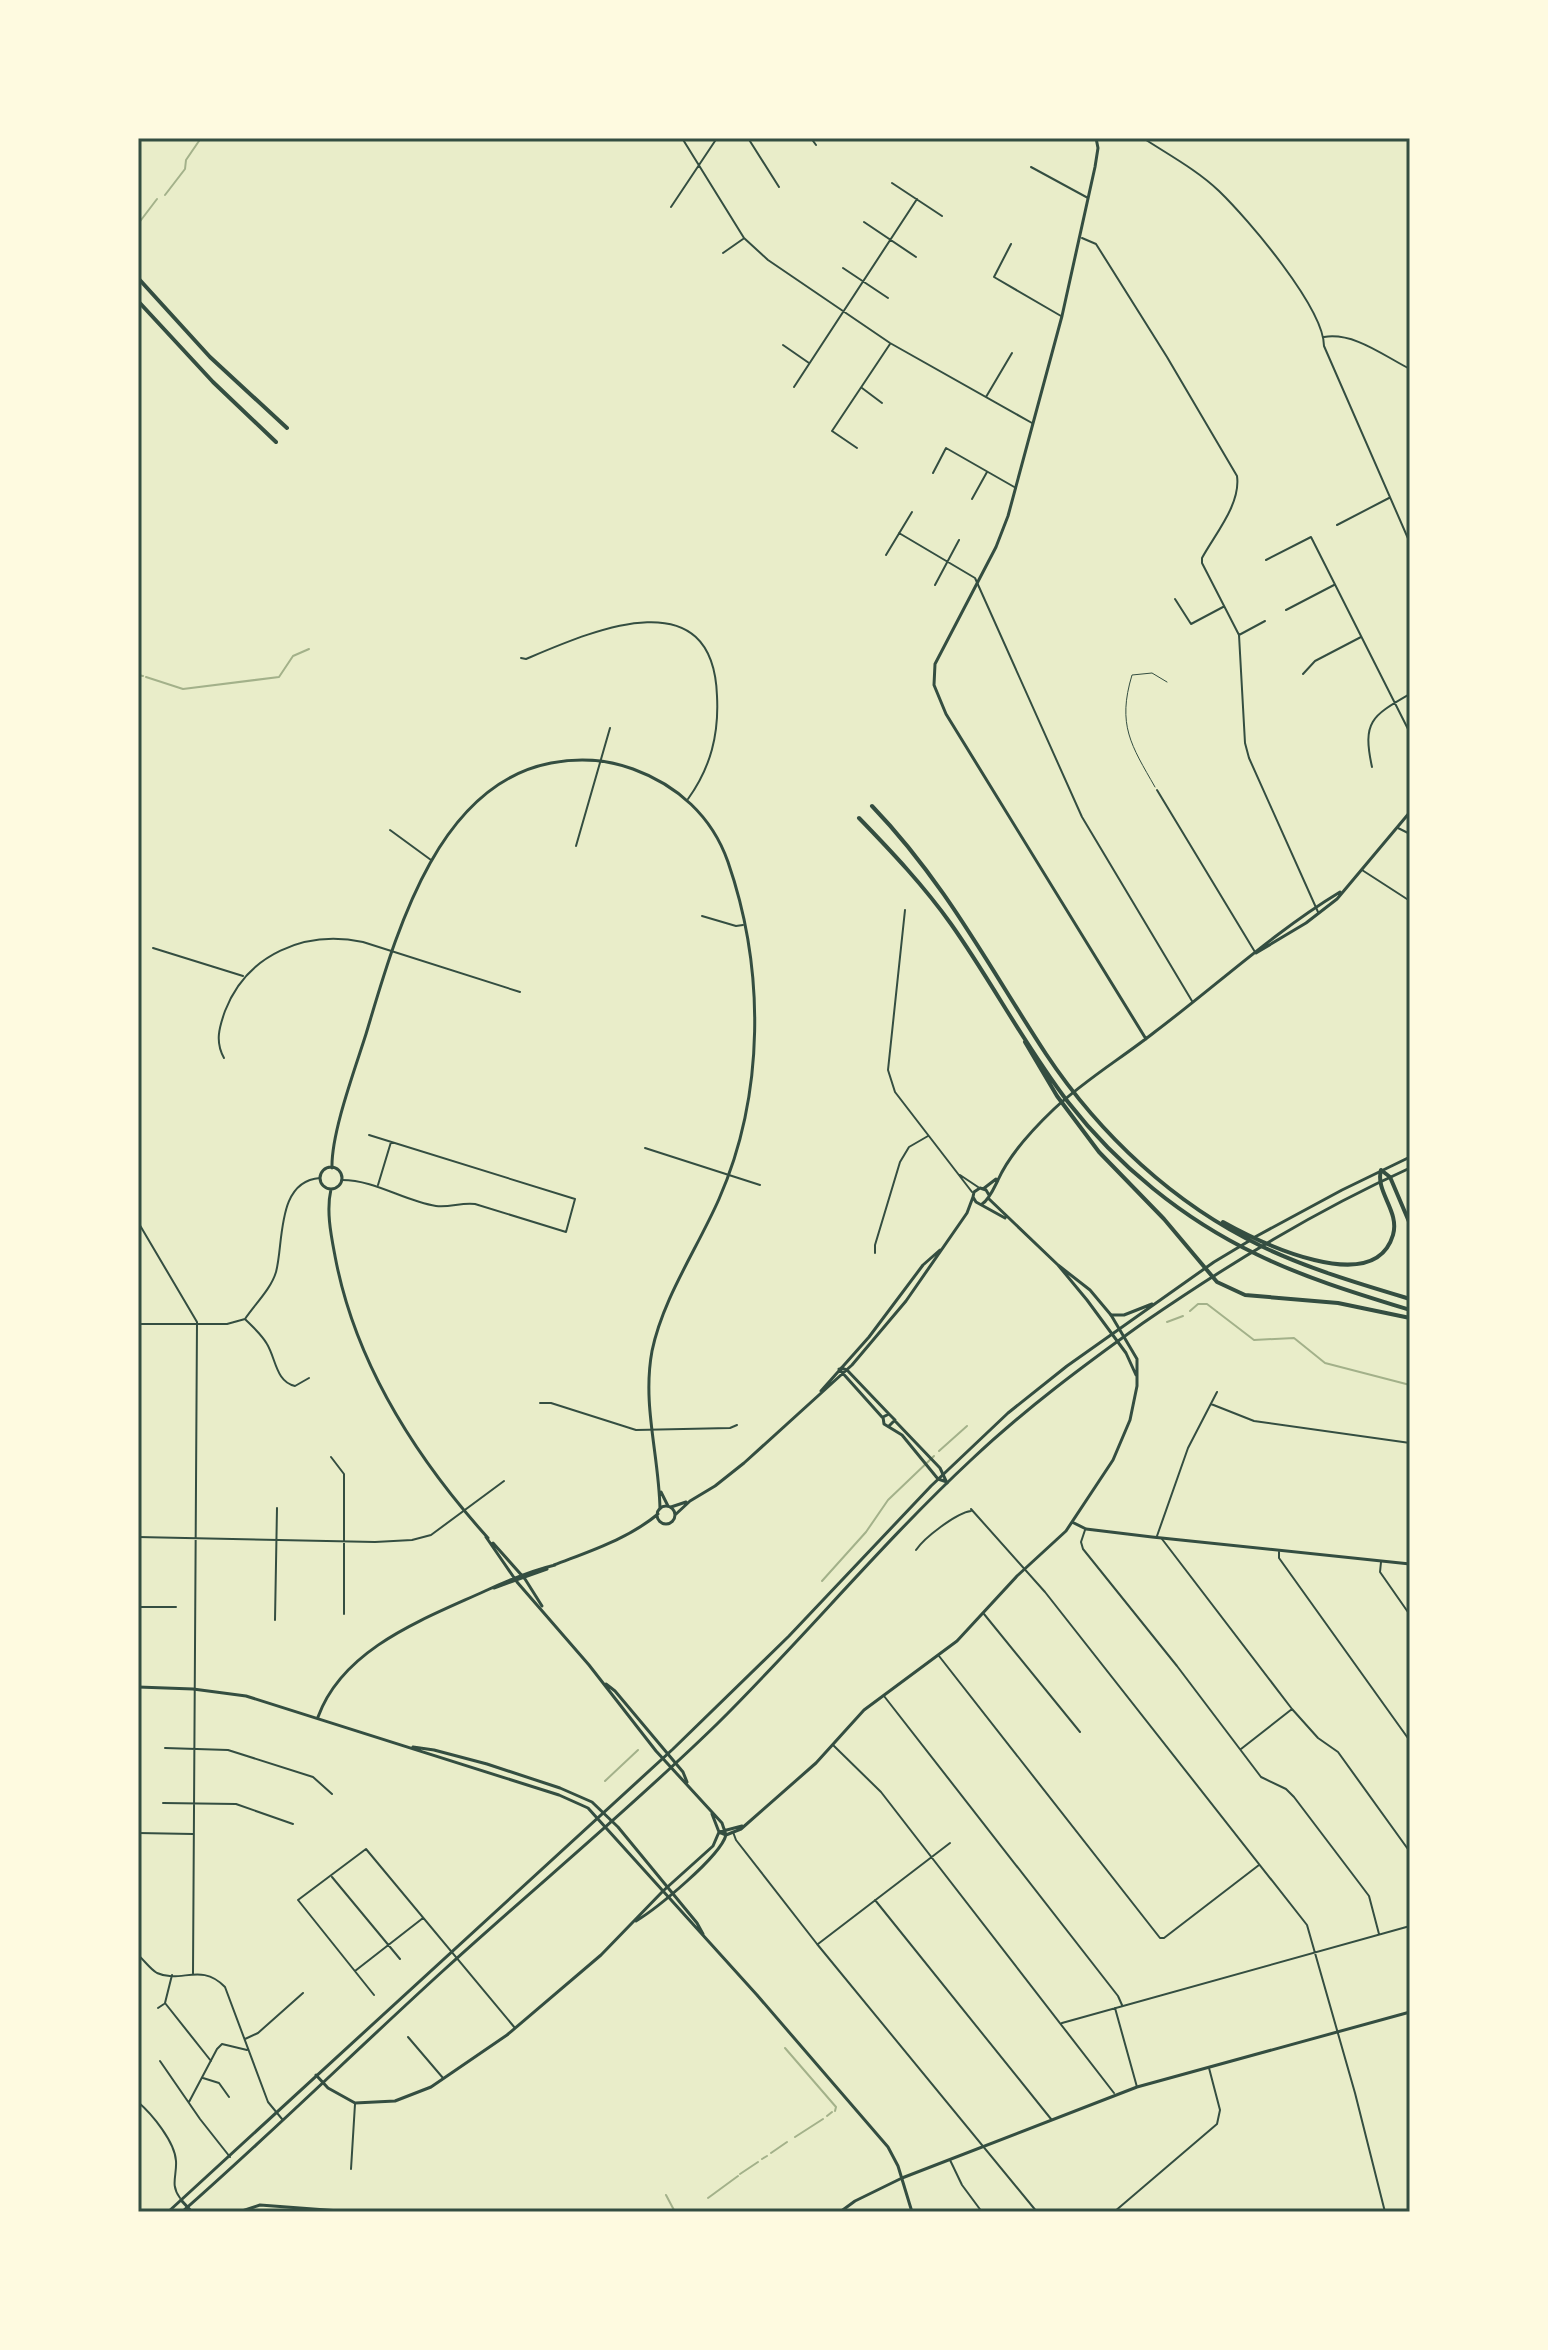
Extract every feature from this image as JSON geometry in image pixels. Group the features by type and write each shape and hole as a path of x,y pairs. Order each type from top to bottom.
{"highway":[{"path":"138,278 210,357 287,428"},
{"path":"138,301 213,382 276,442"},
{"path":"872,806 941,887 1047,1054 1090,1113 1148,1171 1193,1206 1262,1246 1315,1268 1410,1299"},
{"path":"859,818 937,905 1077,1112 1117,1156 1200,1222 1255,1254 1317,1280 1410,1310"},
{"path":"997,995 1049,1083 1087,1137 1164,1219 1210,1276 1245,1295 1338,1303 1410,1318"},
{"path":"1193,1206 1242,1232 1291,1252 1327,1262 1359,1264 1381,1254 1393,1233 1394,1221 1380,1182 1381,1170"},
{"path":"1381,1170 1390,1177 1410,1224"}],"street":[{"path":"682,138 744,238 768,260 890,343 1033,424"},
{"path":"671,207 717,138"},
{"path":"748,138 779,187"},
{"path":"811,138 816,145"},
{"path":"1096,138 1097,157 1089,199 1017,488 1000,537 937,656 933,672 936,694 1146,1039"},
{"path":"1143,138 1219,191 1284,268 1321,327 1324,346 1410,543"},
{"path":"1031,167 1089,199"},
{"path":"892,183 942,216"},
{"path":"794,387 917,199"},
{"path":"864,222 916,257"},
{"path":"723,253 744,238"},
{"path":"1080,238 1090,239 1096,244 1237,476 1233,503 1202,563 1239,635 1245,743 1249,758 1318,911"},
{"path":"1011,244 994,277 1062,316"},
{"path":"843,268 888,298"},
{"path":"1324,337 1356,341 1410,369"},
{"path":"857,448 832,431 890,343"},
{"path":"783,345 810,363"},
{"path":"985,398 1012,353"},
{"path":"861,388 882,403"},
{"path":"933,473 946,448 1017,488"},
{"path":"972,499 987,472"},
{"path":"1337,525 1390,497"},
{"path":"886,555 912,512"},
{"path":"899,533 975,578 1082,817 1193,1002"},
{"path":"1266,560 1311,537 1410,733"},
{"path":"935,585 959,540"},
{"path":"1286,610 1335,584"},
{"path":"1175,599 1191,624 1224,606"},
{"path":"1239,635 1265,621"},
{"path":"521,658 526,659 621,624 666,622 694,634 707,649 712,661 718,716 707,766 688,799"},
{"path":"1303,674 1315,661 1362,636"},
{"path":"1372,767 1366,741 1370,728 1380,712 1410,694"},
{"path":"576,846 610,728"},
{"path":"332,1168 343,1112 391,951 410,902 433,861 467,814 496,786 521,772 569,760 601,761 644,773 688,799 707,824 727,860 744,925 753,991 753,1053 741,1132 728,1174 656,1337 649,1381 650,1429 659,1488 659,1520 664,1523"},
{"path":"1157,790 1256,953"},
{"path":"967,1213 988,1197 1019,1148 1052,1111 1084,1083 1256,953 1318,911 1362,870 1410,812"},
{"path":"1398,828 1410,834"},
{"path":"390,830 433,861"},
{"path":"1362,870 1410,901"},
{"path":"905,910 888,1070 895,1092 980,1204 1011,1222"},
{"path":"702,916 736,926 744,925"},
{"path":"224,1058 218,1046 218,1036 233,992 244,976 278,951 310,940 349,939 520,992"},
{"path":"153,948 244,976"},
{"path":"342,1180 377,1186 437,1207 464,1202 475,1204 566,1232 575,1199 369,1135"},
{"path":"875,1253 900,1162 909,1147 929,1135"},
{"path":"377,1186 391,1142"},
{"path":"645,1148 760,1185"},
{"path":"168,2212 668,1754 780,1646 944,1473 1032,1393 1224,1256 1271,1228 1410,1157"},
{"path":"138,1324 227,1324 245,1319 276,1274 287,1205 304,1184 320,1178 323,1171 332,1168 339,1171 342,1180 339,1186 331,1189 325,1188 320,1178"},
{"path":"182,2212 457,1958 670,1768 783,1657 947,1483 1039,1399 1210,1276 1281,1233 1410,1168"},
{"path":"709,1810 719,1832 734,1834 790,1787 864,1710 939,1656 1058,1540 1123,1440 1137,1379 1137,1359 1125,1336 1090,1290 1011,1222 982,1189 959,1175"},
{"path":"515,1579 525,1579 645,1525 670,1523 690,1501 744,1463 843,1375 906,1301 967,1213 973,1196 999,1176"},
{"path":"331,1189 330,1234 342,1293 381,1389 414,1444 515,1579 603,1682 616,1703 662,1759 687,1783"},
{"path":"138,1222 197,1322 193,1973"},
{"path":"819,1394 886,1316 923,1265 943,1247"},
{"path":"1058,1265 1126,1353 1137,1379"},
{"path":"1111,1315 1124,1315 1159,1301"},
{"path":"245,1319 269,1347 286,1383 295,1386 309,1378"},
{"path":"840,1369 847,1370 895,1420 940,1468 947,1483"},
{"path":"840,1369 881,1413 884,1424 902,1435 938,1479 947,1483"},
{"path":"1159,1538 1188,1448 1217,1392"},
{"path":"540,1403 551,1403 636,1430 730,1428 737,1425"},
{"path":"1211,1404 1254,1421 1410,1443"},
{"path":"883,1419 889,1414"},
{"path":"889,1426 895,1420"},
{"path":"331,1457 344,1474 344,1614"},
{"path":"138,1537 375,1542 421,1538 442,1529 504,1481"},
{"path":"659,1488 675,1515"},
{"path":"645,1525 659,1511 690,1501"},
{"path":"275,1620 277,1508"},
{"path":"916,1550 956,1516 972,1510 1025,1569 1307,1925 1317,1951 1385,2212"},
{"path":"1072,1522 1086,1529 1410,1564"},
{"path":"1086,1529 1081,1542 1083,1549 1261,1777 1294,1797 1369,1896 1379,1934"},
{"path":"486,1537 522,1574 543,1610"},
{"path":"1159,1538 1292,1709 1342,1758 1410,1852"},
{"path":"1279,1551 1279,1558 1410,1741"},
{"path":"1381,1561 1380,1572 1410,1615"},
{"path":"318,1717 328,1695 346,1673 388,1639 419,1620 522,1574 555,1565"},
{"path":"138,1607 176,1607"},
{"path":"983,1613 1080,1732"},
{"path":"939,1656 1160,1938 1260,1864"},
{"path":"603,1682 615,1691 668,1754 687,1783 719,1818 726,1835 717,1852 668,1897 633,1923"},
{"path":"138,1687 193,1689 246,1696 576,1801 605,1825 888,2147 912,2212"},
{"path":"883,1695 1122,2005"},
{"path":"1240,1750 1292,1709"},
{"path":"833,1745 881,1792 1115,2094"},
{"path":"410,1747 447,1753 585,1798 611,1820 668,1887 705,1937"},
{"path":"165,1748 228,1750 313,1777 332,1794"},
{"path":"163,1803 236,1804 293,1824"},
{"path":"316,2075 334,2093 355,2103 380,2104 408,2097 443,2078 516,2028 713,1846 719,1832 745,1825"},
{"path":"732,1827 734,1834 817,1944 1037,2212"},
{"path":"138,1833 194,1834"},
{"path":"817,1944 950,1843"},
{"path":"374,1995 298,1900 366,1849 516,2028"},
{"path":"332,1877 400,1959"},
{"path":"875,1900 1051,2119"},
{"path":"355,1971 424,1918"},
{"path":"1061,2023 1410,1926"},
{"path":"138,1955 155,1972 211,1976 225,1987 268,2102 282,2119"},
{"path":"158,2008 165,2003 172,1975"},
{"path":"244,2039 258,2033 303,1993"},
{"path":"165,2003 211,2061"},
{"path":"1115,2007 1137,2087"},
{"path":"840,2212 855,2201 902,2178 1115,2094 1410,2012"},
{"path":"408,2037 443,2078"},
{"path":"189,2102 222,2044 248,2050"},
{"path":"160,2061 230,2157"},
{"path":"1114,2212 1217,2124 1220,2110 1209,2068"},
{"path":"203,2078 219,2083 229,2097"},
{"path":"138,2102 170,2144 176,2160 174,2190 192,2212"},
{"path":"351,2169 355,2103"},
{"path":"949,2159 962,2185 982,2212"},
{"path":"239,2212 260,2205 353,2212"}],"lane":[{"path":"1157,790 1128,740 1125,698 1132,675 1152,673 1167,682"}],"waterway":[{"path":"165,195 185,169 186,160 201,138"},
{"path":"138,224 157,199"},
{"path":"146,677 183,689 279,677 293,656 309,649"},
{"path":"138,675 143,676"},
{"path":"1190,1311 1198,1304 1207,1304 1254,1340 1294,1338 1325,1363 1410,1385"},
{"path":"1167,1322 1183,1316"},
{"path":"939,1451 967,1426"},
{"path":"822,1581 866,1532 888,1500 934,1456"},
{"path":"605,1781 638,1750"},
{"path":"785,2048 836,2107 835,2111"},
{"path":"827,2116 832,2112"},
{"path":"795,2137 823,2119"},
{"path":"771,2153 787,2142"},
{"path":"762,2159 767,2156"},
{"path":"740,2174 758,2162"},
{"path":"708,2198 738,2176"},
{"path":"666,2195 675,2212"}]}
